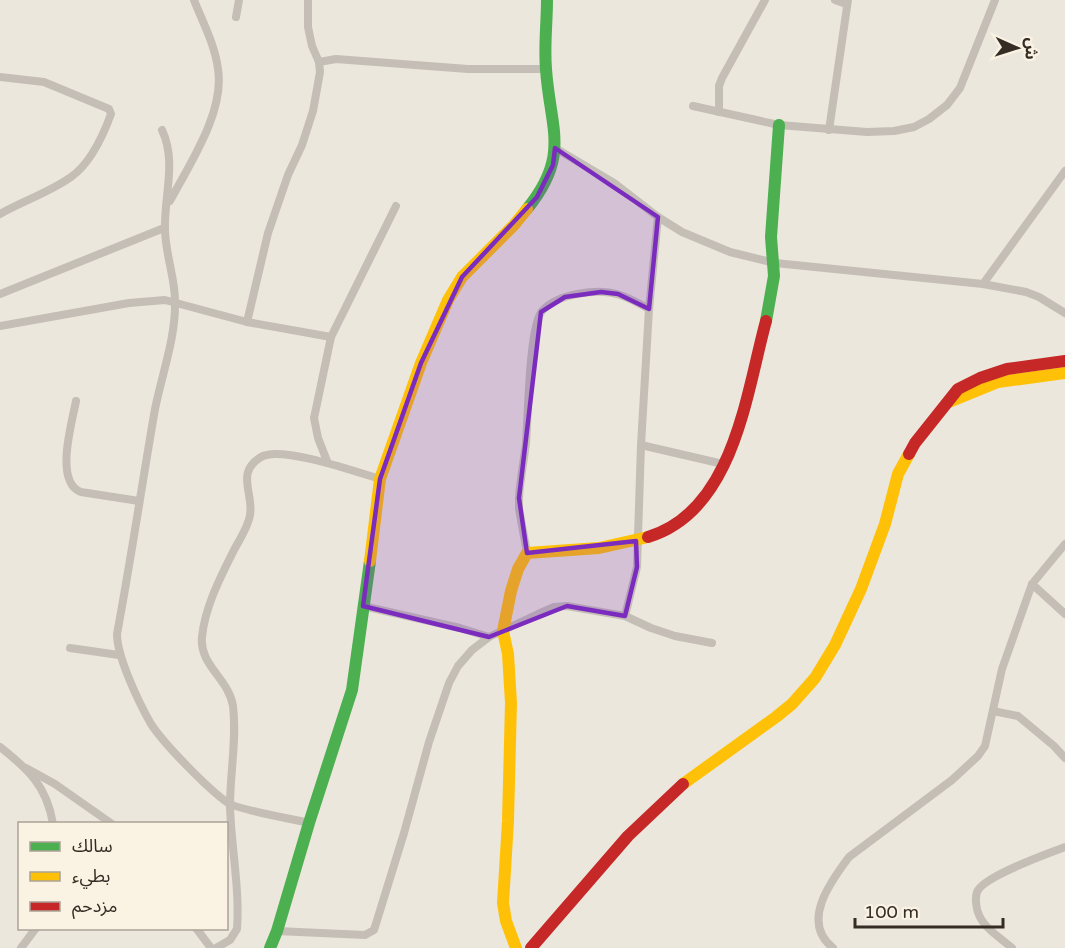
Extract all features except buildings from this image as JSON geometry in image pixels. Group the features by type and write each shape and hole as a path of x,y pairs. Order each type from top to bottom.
{"street":[{"path":"167,207 208,128 215,110 219,88 219,72 215,54 194,0"},
{"path":"236,17 239,0"},
{"path":"247,322 268,233 313,111 320,62 312,46 308,0"},
{"path":"270,948 352,690 380,479 421,363 447,300 462,277 514,225 537,197 553,165 556,135 546,69 547,0"},
{"path":"719,112 719,86 722,78 765,0"},
{"path":"829,130 847,2 835,0"},
{"path":"693,106 779,125 829,130 894,131 914,127 947,105 960,88 995,0"},
{"path":"320,62 336,59 468,69 546,69"},
{"path":"0,77 44,82 109,109 111,114 98,145 89,159 72,176 0,214"},
{"path":"527,553 636,541 664,531 696,507 723,464 745,410 772,298 775,262 771,237 779,125"},
{"path":"162,130 168,145 169,164 164,228 175,301 170,344 159,388 117,634 119,656 150,723 201,779 230,804 309,823"},
{"path":"555,148 614,183 658,217 682,232 730,252 775,262 983,284 1033,294 1065,313"},
{"path":"983,284 1061,183 1065,171"},
{"path":"327,461 318,438 314,418 331,337 396,206"},
{"path":"626,616 637,567 636,541 649,309 658,217"},
{"path":"0,294 164,228"},
{"path":"516,948 506,921 503,903 511,703 508,654 503,631 511,591 527,553 519,498 536,324 541,312 565,297 601,292 618,294 649,309"},
{"path":"0,326 154,300 175,301 247,322 331,337"},
{"path":"531,948 628,836 681,786 792,704 815,678 835,645 861,589 885,524 898,474 915,442 958,388 1007,369 1065,362"},
{"path":"949,402 962,400 987,386 1013,378 1065,373"},
{"path":"76,401 66,460 67,478 73,489 139,501"},
{"path":"641,445 723,464"},
{"path":"216,948 230,940 237,929 230,804 234,728 232,704 225,684 211,668 203,652 202,638 208,610 218,583 248,525 251,507 246,489 247,473 252,464 269,453 327,461 380,479"},
{"path":"832,948 825,942 820,927 819,913 827,887 849,857 934,795 978,756 985,746 1002,669 1032,584 1065,544"},
{"path":"1032,584 1065,614"},
{"path":"363,606 460,628 489,637"},
{"path":"277,931 365,934 374,930 401,845 429,742 449,683 458,666 472,650 489,637 554,607 567,606 626,616 675,636 712,643"},
{"path":"70,648 119,656"},
{"path":"993,711 1018,716 1065,758"},
{"path":"0,747 26,768 55,784 109,822"},
{"path":"26,768 44,794 52,822"},
{"path":"1012,948 989,929 979,915 976,902 977,892 982,885 1000,874 1065,847"},
{"path":"21,948 34,930"},
{"path":"198,930 211,948"}],"highlighted area":[{"path":"555,148 658,217 649,309 618,294 601,292 565,297 541,312 519,498 527,553 636,541 637,567 625,616 567,606 489,637 363,606 380,479 421,363 462,277 537,197 553,165"}],"traffic: fast":[{"path":"527,209 541,190 553,157 553,125 545,60 547,0"},
{"path":"766,321 774,276 771,237 779,125"},
{"path":"270,948 352,690 370,561"}],"traffic: slow":[{"path":"370,561 380,479 421,363 448,300 462,277 527,209"},
{"path":"949,402 998,382 1065,373"},
{"path":"683,784 776,717 792,704 815,678 835,645 861,589 885,524 898,474 909,454"},
{"path":"516,948 506,921 503,903 511,703 508,654 503,631 518,569 527,553 599,548 648,537"}],"traffic: jam":[{"path":"648,537 677,523 700,503 718,476 732,447 743,415 766,321"},
{"path":"909,454 915,443 958,389 980,378 1007,369 1065,361"},
{"path":"531,948 628,836 683,784"}]}
